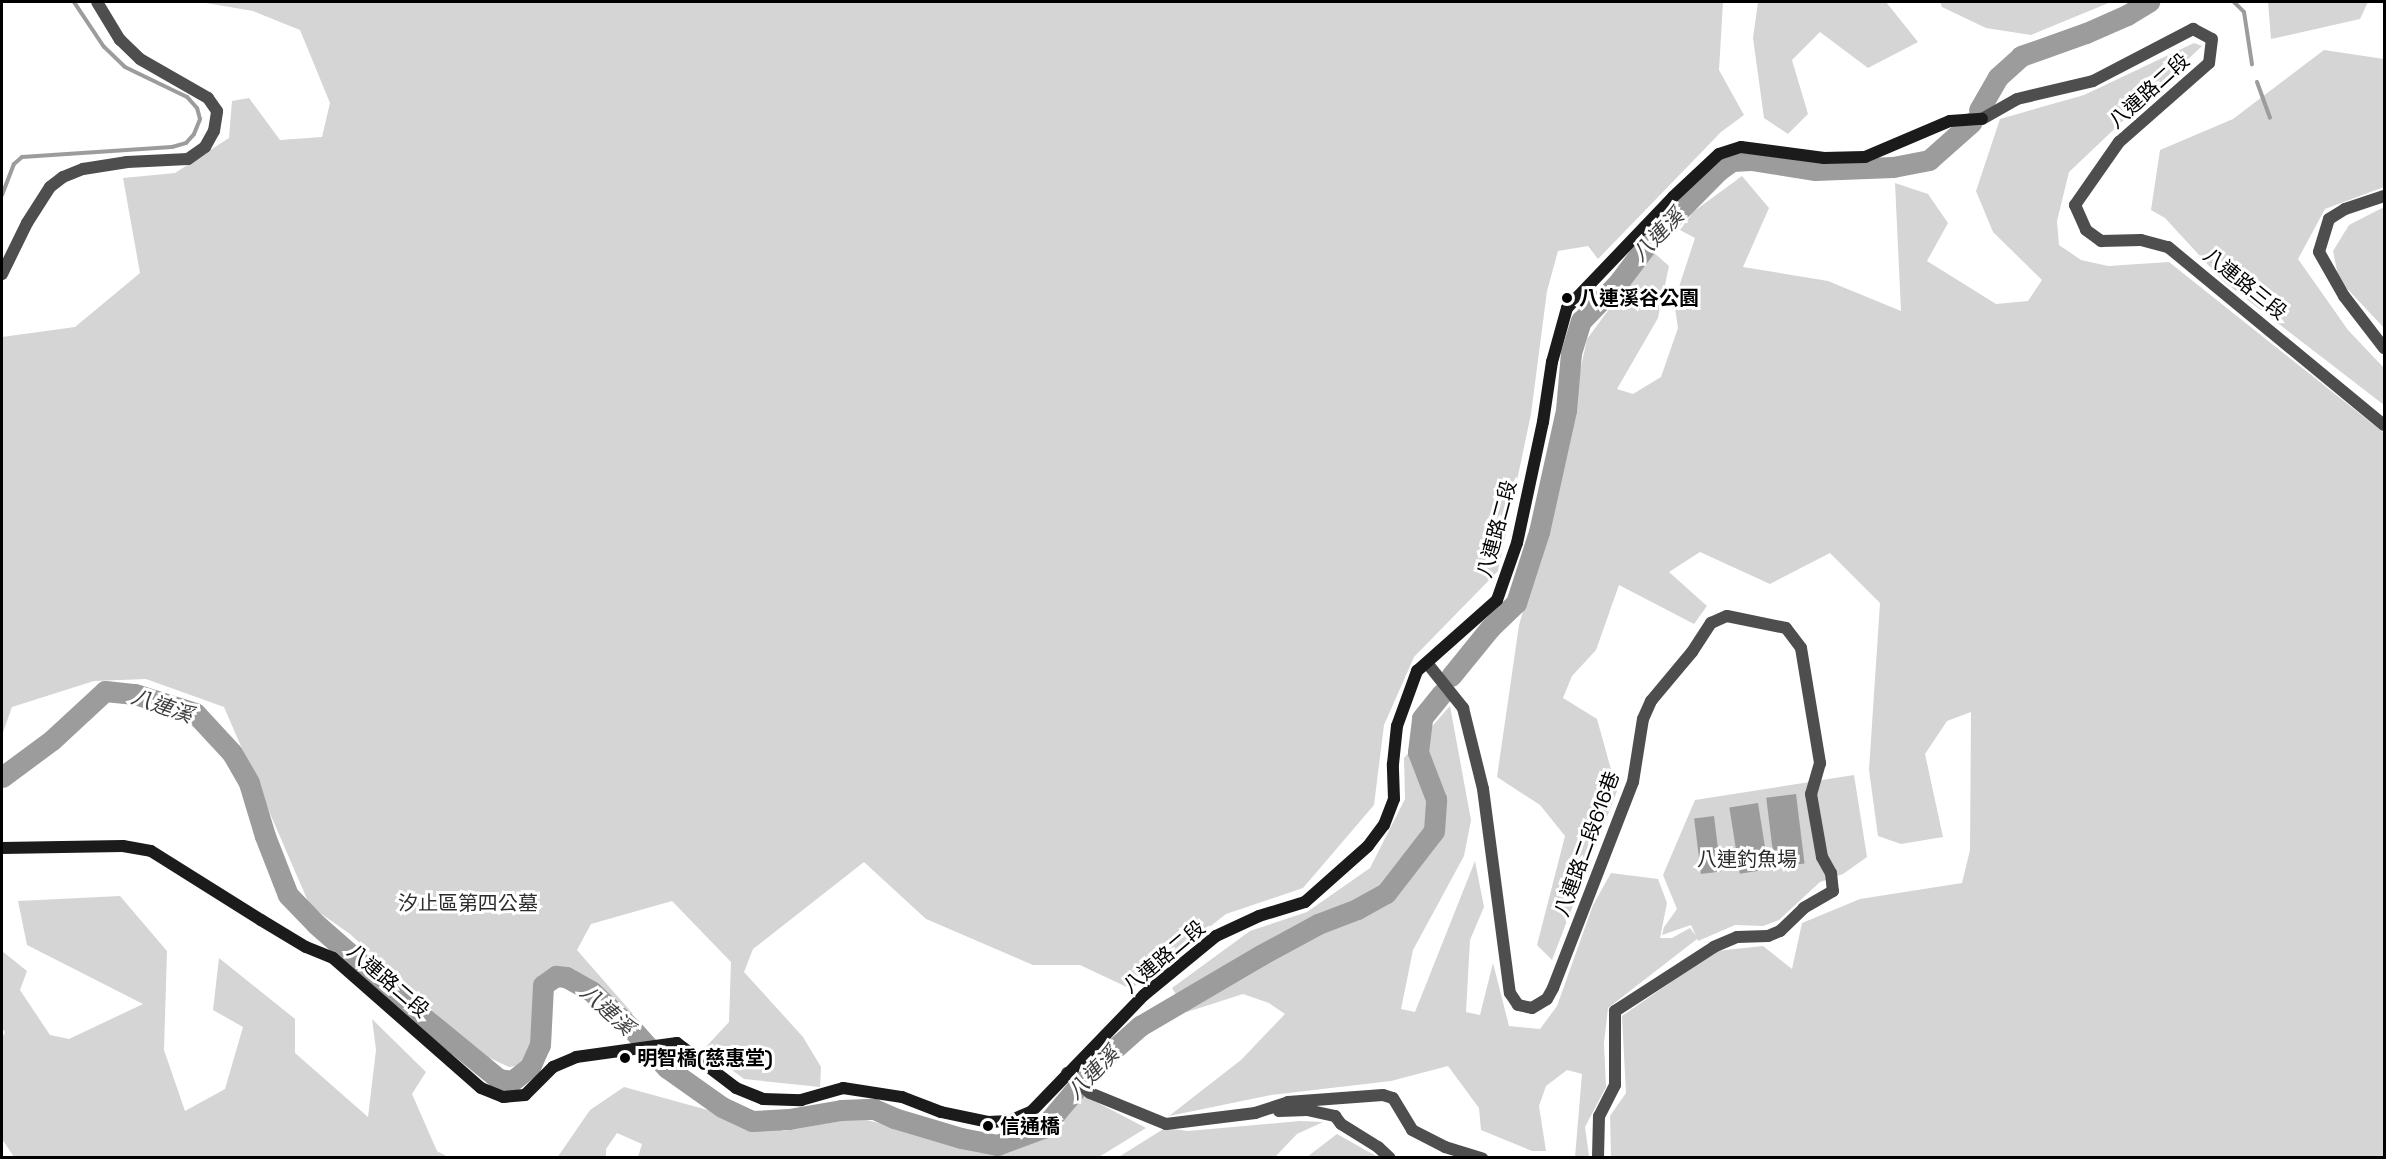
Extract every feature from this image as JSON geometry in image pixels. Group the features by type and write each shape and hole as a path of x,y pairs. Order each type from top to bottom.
{"street":[{"path":"2,274 27,223 50,188 63,177 83,169 127,162 188,159 205,147 214,131 217,111 208,98 140,59 120,40 97,2"},
{"name":"八連路二段","path":"2,848 123,846 152,851 270,926 306,947 333,958 481,1088 503,1097 525,1095 553,1067 576,1057 677,1043 736,1088 763,1099 801,1100 829,1091 852,1089 902,1097 941,1112 988,1122 1009,1121 1032,1111 1069,1076 1144,995 1216,936 1259,916 1305,902 1368,846 1383,825 1394,799 1393,764 1397,726 1417,671 1497,600 1517,543 1543,422 1552,362 1567,308 1698,170 1719,154 1741,147 1824,158 1865,157 1950,121 1982,119 2017,99 2093,81 2193,28 2212,39 2209,63 2119,142 2074,205"},
{"path":"2385,196 2345,209 2329,219 2319,252 2344,296 2385,348"},
{"name":"八連路三段","path":"2074,205 2086,230 2101,241 2141,240 2168,247 2385,425"},
{"name":"八連路二段616巷","path":"1427,663 1462,708 1483,789 1510,993 1518,1005 1532,1008 1547,999 1553,988 1633,782 1643,718 1651,701 1692,652 1711,623 1727,616 1786,628 1800,648 1821,763 1811,794 1822,857 1831,873 1833,891 1804,908 1780,931 1768,936 1737,937 1714,947 1615,1011 1615,1085 1599,1116 1598,1158"},
{"path":"1069,1076 1090,1093 1166,1124 1260,1111 1307,1110 1335,1116 1341,1124 1378,1147 1390,1158"},
{"path":"1260,1111 1288,1102 1383,1095 1393,1098 1412,1130 1445,1147 1482,1158"}],"green space":[{"name":"汐止區第四公墓","path":"200,2 1723,2 1719,70 1744,115 1721,132 1598,259 1588,246 1558,251 1547,291 1531,414 1498,571 1414,657 1384,725 1374,805 1303,888 1226,914 1131,989 1080,965 1033,965 926,919 864,862 753,949 744,972 803,1037 821,1067 820,1087 744,1079 704,1049 729,1022 731,962 672,901 591,924 577,950 633,1014 628,1016 570,969 552,968 543,992 542,1048 530,1064 509,1067 477,1052 350,934 310,906 224,707 146,679 94,681 12,707 2,735 2,337 75,327 140,273 123,178 175,173 229,138 232,101 249,98 280,140 322,137 330,103 300,30 253,11"},
{"path":"1758,2 1886,2 1918,42 1868,68 1820,32 1792,60 1808,114 1788,134 1764,118 1753,38"},
{"path":"1940,2 2111,2 2031,35 1986,28 1942,7"},
{"path":"2268,2 2368,2 2360,19 2271,39"},
{"path":"2194,43 2202,46 2069,172 2057,221 2059,245 2081,260 2108,266 2169,262 2384,433 2384,1157 1611,1157 1610,1116 1626,1093 1622,1016 1716,951 1763,946 1792,969 1802,923 1860,899 1962,883 1970,850 1971,712 1947,721 1925,754 1943,837 1901,844 1878,836 1869,770 1880,603 1830,553 1770,584 1700,552 1669,572 1707,606 1694,624 1619,585 1596,650 1572,676 1563,698 1597,719 1617,791 1552,960 1537,945 1565,836 1540,805 1497,777 1519,625 1545,535 1587,339 1652,251 1669,266 1658,318 1617,389 1633,394 1661,377 1678,328 1674,302 1695,238 1680,230 1693,212 1742,176 1769,208 1743,267 1828,281 1901,311 1895,183 1928,194 1948,223 1927,261 1996,304 2028,301 2042,280 1993,232 1976,191 2000,119 2084,95"},
{"path":"2324,50 2384,59 2384,187 2325,209 2298,259 2348,330 2384,368 2384,405 2223,281 2165,218 2151,210 2160,150 2233,119"},
{"path":"2384,207 2384,328 2339,280 2333,251 2349,225"},
{"name":"八連釣魚場","path":"1450,706 1471,820 1464,856 1413,950 1401,1009 1415,1012 1475,861 1484,907 1470,940 1466,1012 1480,1015 1493,963 1509,1026 1540,1029 1557,1006 1593,905 1611,873 1658,879 1667,903 1660,938 1672,938 1690,928 1696,936 1691,925 1662,935 1664,927 1677,909 1663,875 1695,800 1854,775 1867,857 1843,874 1820,882 1779,920 1763,926 1735,925 1698,941 1697,939 1608,1008 1604,1043 1606,1087 1585,1127 1589,1156 1575,1157 1582,1074 1567,1070 1546,1086 1539,1106 1546,1151 1532,1151 1481,1130 1479,1108 1448,1066 1391,1081 1271,1095 1169,1116 1241,1060 1285,1014 1269,1003 1243,994 1187,1012 1172,988 1250,931 1307,912 1370,868 1405,799 1404,758"},
{"path":"120,896 167,951 164,1050 185,1111 225,1089 243,1027 213,1010 219,958 295,1019 295,1053 368,1117 376,1050 372,1019 426,1072 412,1094 437,1151 448,1157 14,1157 2,1139 2,1039 5,1032 2,1028 2,951 27,971 20,990 50,1035 69,1039 143,1004 27,945 18,901"},
{"path":"624,1087 784,1131 858,1118 974,1146 1046,1137 1083,1095 1146,1128 1099,1157 638,1157 642,1144 617,1133 606,1149 606,1157 557,1158 590,1110"},
{"path":"1300,1121 1323,1122 1297,1134 1275,1157 1117,1158 1165,1128 1188,1131"},
{"path":"1337,1134 1376,1156 1377,1157 1307,1157"}],"shaded area":[{"path":"1796,794 1805,863 1775,867 1766,798"},
{"path":"1758,803 1768,869 1740,874 1729,808"},
{"path":"1714,816 1721,872 1701,874 1694,818"}],"waterway":[{"path":"2,195 14,164 22,157 172,147 186,143 194,134 200,119 197,108 187,97 125,67 104,47 74,2"},
{"name":"八連溪","path":"1979,110 1998,77 2021,56 2086,33 2127,15 2149,2"},
{"path":"2234,2 2244,12 2252,64"},
{"path":"2257,82 2270,118"},
{"name":"八連溪","path":"1451,676 1490,628 1516,603 1539,532 1566,410 1571,353 1581,321 1618,283 1652,238 1718,171 1732,161 1751,160 1815,170 1893,167 1929,160 1972,122"},
{"name":"八連溪","path":"2,777 52,740 105,691 135,694 195,713 232,753 249,783 265,836 288,895 316,924 406,1003 499,1079 512,1081 530,1067 540,1045 543,985 556,976 566,977 591,991 632,1029 667,1068 722,1107 752,1121 789,1119 841,1110 874,1109 894,1118 961,1138 997,1145 1043,1128 1096,1065 1140,1026 1318,924 1357,909 1386,893 1434,831 1436,799 1418,752 1422,718 1442,693"}],"place":[{"name":"八連溪谷公園","path":"1567,298"},
{"name":"明智橋(慈惠堂)","path":"625,1058"},
{"name":"信通橋","path":"988,1126"}]}
